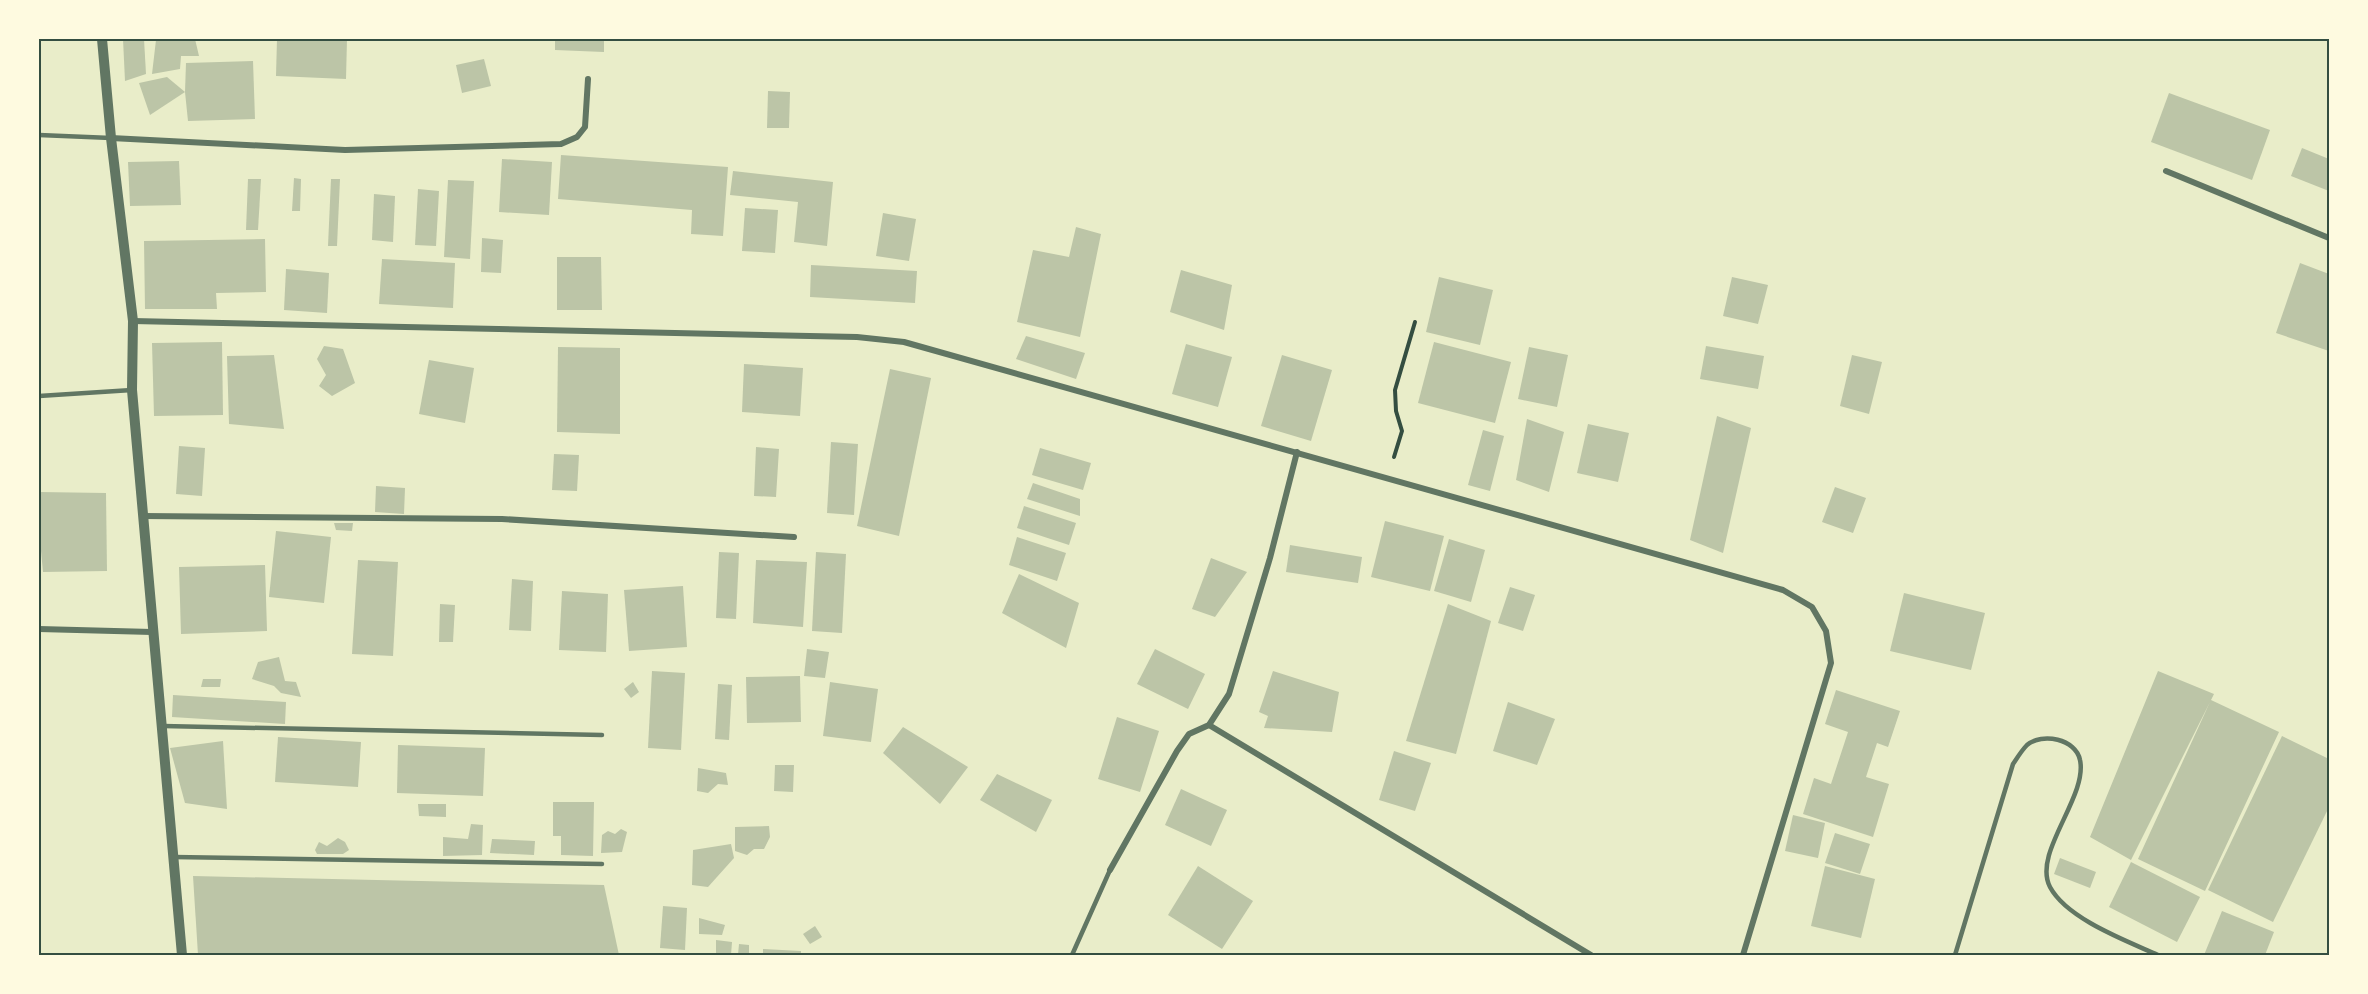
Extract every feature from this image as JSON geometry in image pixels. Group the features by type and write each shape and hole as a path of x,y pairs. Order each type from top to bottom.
{"street":[{"path":"102,39 111,138 133,321 132,390 152,632 183,955"},
{"path":"111,138 345,150 561,144 577,137 585,127 588,79"},
{"path":"2166,171 2329,238"},
{"path":"133,321 856,337 904,342 1783,590 1812,608 1826,631 1831,663 1743,955"},
{"path":"1110,870 1177,751 1189,735 1209,725 1229,694 1270,558 1297,452"},
{"path":"143,516 502,519 794,537"},
{"path":"39,629 152,632"},
{"path":"1209,725 1591,955"}],"lane":[{"path":"39,135 111,138"},
{"path":"39,396 132,390"},
{"path":"162,726 602,735"},
{"path":"1955,955 2013,764 2028,744 2042,738 2061,740 2073,748 2080,759 2080,778 2050,852 2046,873 2050,887 2081,918 2158,955"},
{"path":"173,857 602,864"},
{"path":"1072,955 1110,870"}],"path":[{"path":"1388,479 1402,431 1396,411 1395,390 1415,322"}],"building":[{"path":"123,39 144,39 146,74 125,81"},
{"path":"195,39 199,56 181,56 180,69 152,74 156,40"},
{"path":"277,39 347,39 346,79 276,76"},
{"path":"555,39 604,39 604,52 555,50"},
{"path":"484,59 491,86 462,93 456,65"},
{"path":"253,61 255,119 188,121 185,92 186,63"},
{"path":"167,77 185,92 150,115 139,83"},
{"path":"768,91 790,92 789,128 767,128"},
{"path":"2169,93 2270,130 2252,180 2151,142"},
{"path":"2302,148 2329,159 2329,191 2291,176"},
{"path":"561,155 728,167 723,236 691,234 692,210 558,199"},
{"path":"502,159 552,162 549,215 499,212"},
{"path":"179,161 181,205 130,206 128,162"},
{"path":"733,171 833,182 827,246 794,242 798,202 730,195"},
{"path":"294,178 301,179 300,211 292,211"},
{"path":"248,179 261,179 258,230 246,230"},
{"path":"331,179 340,179 337,246 328,246"},
{"path":"448,180 474,181 470,259 444,257"},
{"path":"418,189 439,191 436,246 415,245"},
{"path":"374,194 395,196 393,242 372,240"},
{"path":"745,208 778,210 775,253 742,251"},
{"path":"883,213 916,219 909,261 876,256"},
{"path":"1076,227 1101,234 1080,337 1017,322 1033,250 1069,257"},
{"path":"482,238 503,240 501,273 481,272"},
{"path":"265,239 266,292 216,293 217,309 145,309 144,241"},
{"path":"557,257 601,257 602,310 557,310"},
{"path":"382,259 455,263 453,308 379,304"},
{"path":"2300,263 2329,274 2329,351 2276,333"},
{"path":"811,265 917,271 915,303 810,297"},
{"path":"286,269 329,273 327,313 284,310"},
{"path":"1181,270 1232,285 1224,330 1170,312"},
{"path":"1439,277 1493,290 1480,345 1426,332"},
{"path":"1732,277 1768,285 1758,324 1723,316"},
{"path":"1026,336 1085,353 1076,379 1016,359"},
{"path":"222,342 223,415 154,416 152,343"},
{"path":"1434,342 1511,362 1495,423 1418,403"},
{"path":"1186,344 1232,357 1218,407 1172,394"},
{"path":"324,346 343,349 355,383 332,396 319,386 326,375 317,359"},
{"path":"1706,346 1764,356 1758,389 1700,379"},
{"path":"558,347 620,348 620,434 557,432"},
{"path":"1529,347 1568,355 1557,407 1518,399"},
{"path":"274,355 284,429 229,424 227,356"},
{"path":"1282,355 1332,370 1311,441 1261,426"},
{"path":"1852,355 1882,362 1869,414 1840,406"},
{"path":"429,360 474,368 465,423 419,414"},
{"path":"744,364 803,368 800,416 742,412"},
{"path":"890,369 931,378 899,536 857,526"},
{"path":"1717,416 1751,428 1723,553 1690,540"},
{"path":"1527,419 1564,432 1549,492 1516,480"},
{"path":"1588,424 1629,433 1618,482 1577,473"},
{"path":"1483,430 1504,436 1490,491 1468,485"},
{"path":"831,442 858,444 854,515 827,513"},
{"path":"179,446 205,448 202,496 176,494"},
{"path":"756,447 779,449 776,497 754,496"},
{"path":"1040,448 1091,463 1083,490 1032,475"},
{"path":"554,454 579,455 577,491 552,490"},
{"path":"1033,483 1080,499 1080,516 1027,499"},
{"path":"376,486 405,488 404,514 375,512"},
{"path":"1835,487 1866,498 1853,533 1822,522"},
{"path":"39,492 106,493 107,571 43,572 39,530"},
{"path":"1024,506 1076,523 1069,545 1017,528"},
{"path":"1385,521 1444,536 1430,591 1371,577"},
{"path":"334,523 353,523 352,531 336,530"},
{"path":"276,531 331,537 324,603 269,597"},
{"path":"1017,537 1066,553 1057,581 1009,565"},
{"path":"1449,539 1485,550 1471,602 1434,591"},
{"path":"1290,545 1362,557 1358,583 1286,572"},
{"path":"719,552 739,553 736,619 716,618"},
{"path":"816,552 846,554 842,633 812,631"},
{"path":"1211,558 1247,572 1215,617 1192,609"},
{"path":"358,560 398,562 393,656 352,654"},
{"path":"756,560 807,562 803,627 753,623"},
{"path":"265,565 267,631 181,634 179,567"},
{"path":"1019,574 1079,603 1066,648 1002,613"},
{"path":"512,579 533,581 531,631 509,630"},
{"path":"683,586 687,647 629,651 624,590"},
{"path":"1510,587 1535,595 1523,631 1498,623"},
{"path":"562,591 608,594 606,652 559,650"},
{"path":"1904,593 1985,613 1971,670 1890,651"},
{"path":"440,604 455,605 453,642 439,642"},
{"path":"1448,604 1491,621 1456,754 1406,741"},
{"path":"807,649 829,652 825,678 804,676"},
{"path":"1155,649 1205,674 1188,709 1137,684"},
{"path":"279,657 285,681 296,682 301,697 281,693 274,686 252,679 258,662"},
{"path":"652,671 685,673 681,750 648,748"},
{"path":"1273,671 1339,692 1332,732 1264,728 1268,716 1259,712"},
{"path":"2158,671 2214,694 2211,700 2279,732 2205,891 2138,859 2210,702 2131,860 2090,837"},
{"path":"800,676 801,722 747,723 746,677"},
{"path":"203,679 221,679 220,687 201,687"},
{"path":"633,682 639,692 631,698 624,689"},
{"path":"830,682 878,689 871,742 823,736"},
{"path":"718,684 732,685 729,740 715,739"},
{"path":"1836,690 1900,711 1888,747 1877,743 1866,777 1889,784 1873,837 1803,814 1814,778 1831,784 1848,732 1825,724"},
{"path":"173,695 286,702 285,724 172,717"},
{"path":"1508,702 1555,719 1537,765 1493,751"},
{"path":"1117,717 1159,731 1140,792 1098,779"},
{"path":"903,727 968,767 940,804 883,753"},
{"path":"2282,736 2329,759 2329,807 2273,922 2208,890"},
{"path":"278,737 361,742 358,787 275,782"},
{"path":"223,741 227,809 185,803 170,748"},
{"path":"398,745 485,748 483,796 397,793"},
{"path":"1394,751 1431,763 1415,811 1379,800"},
{"path":"775,765 794,765 793,792 774,791"},
{"path":"698,768 726,773 728,785 718,784 708,793 697,791"},
{"path":"997,774 1052,800 1036,832 980,800"},
{"path":"1181,789 1227,810 1211,846 1165,825"},
{"path":"553,802 594,802 593,856 561,855 561,836 553,836"},
{"path":"418,804 446,804 446,817 419,816"},
{"path":"1793,815 1825,823 1818,858 1785,851"},
{"path":"471,824 483,825 482,855 443,856 443,837 468,839"},
{"path":"769,826 770,837 764,849 754,849 747,855 735,851 735,827"},
{"path":"621,829 627,832 622,852 601,853 602,835 608,831 615,834"},
{"path":"1835,833 1870,844 1860,874 1825,863"},
{"path":"338,838 345,842 349,850 343,854 317,854 315,850 319,842 327,846"},
{"path":"492,839 535,841 534,855 490,853"},
{"path":"731,844 734,858 708,887 692,885 693,850"},
{"path":"2060,858 2096,872 2090,888 2054,874"},
{"path":"2131,862 2200,897 2177,942 2109,907"},
{"path":"1198,866 1253,901 1222,949 1168,915"},
{"path":"1825,866 1875,879 1861,938 1811,926"},
{"path":"193,876 604,885 619,955 198,955"},
{"path":"663,906 687,908 685,950 660,948"},
{"path":"2222,911 2274,932 2265,955 2204,955"},
{"path":"699,918 725,925 722,935 699,934"},
{"path":"815,926 822,937 810,944 803,934"},
{"path":"716,940 732,942 731,955 716,955"},
{"path":"739,944 749,945 749,955 738,955"},
{"path":"763,949 801,951 801,955 763,955"}]}
